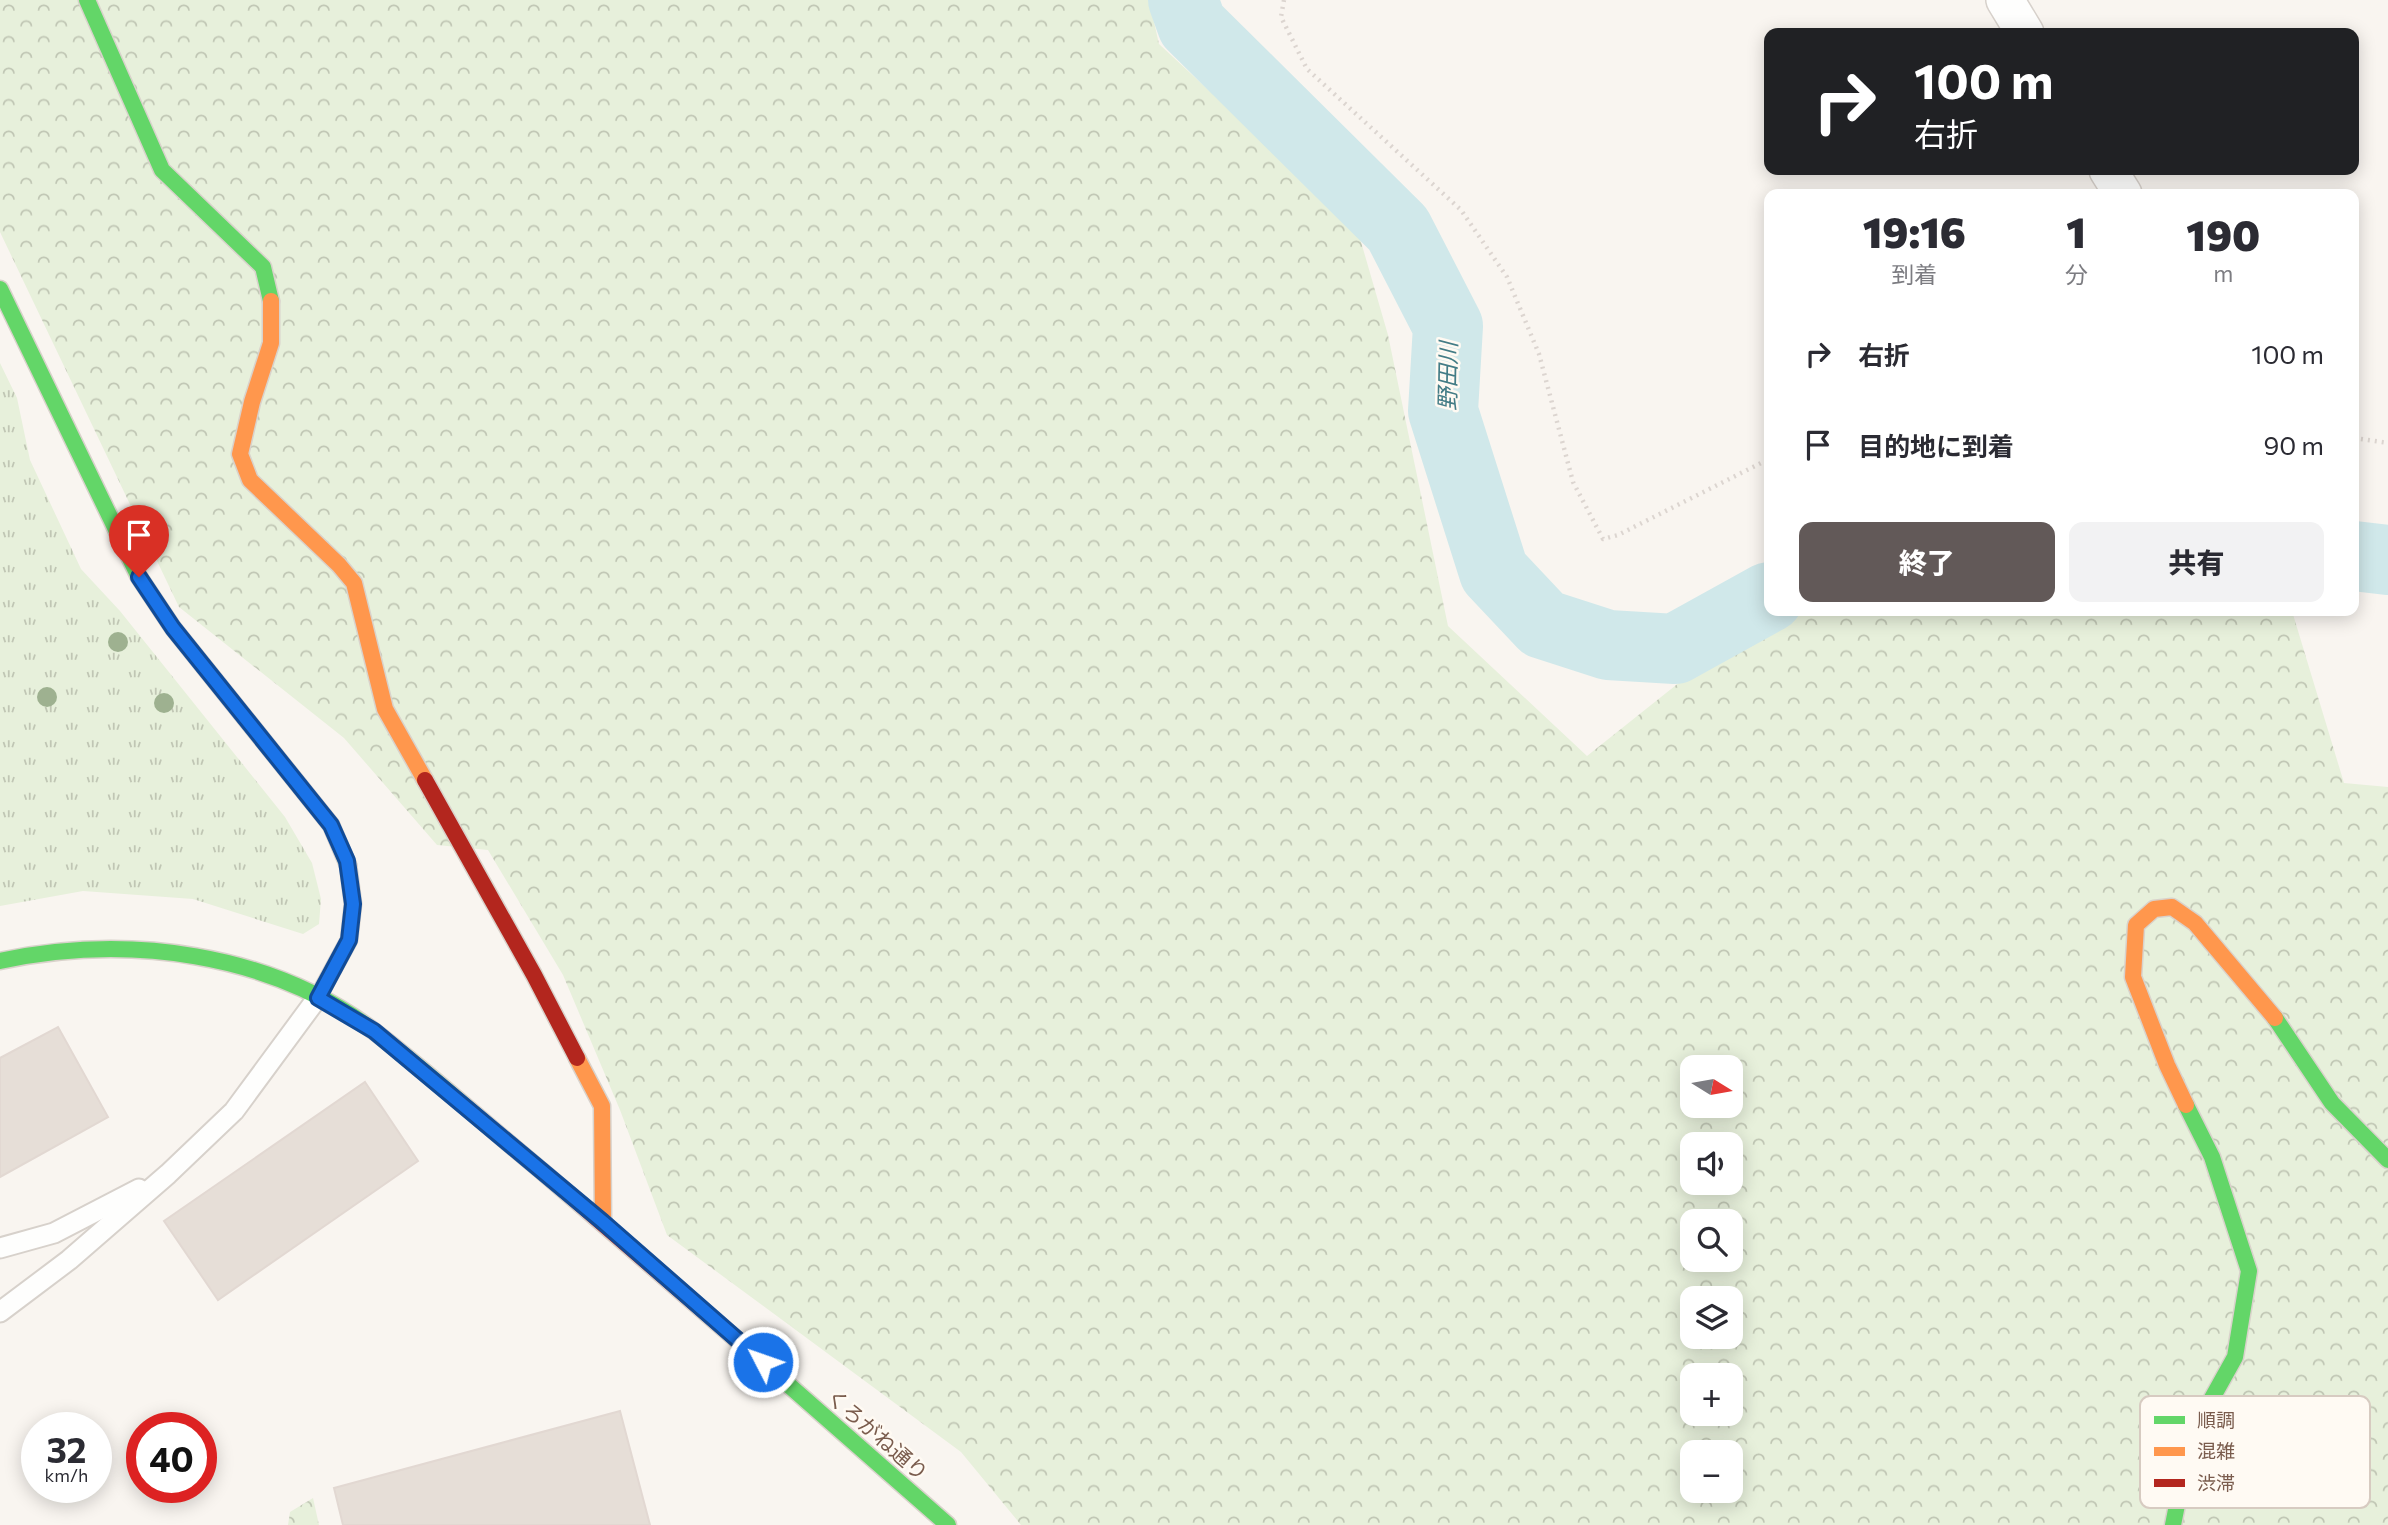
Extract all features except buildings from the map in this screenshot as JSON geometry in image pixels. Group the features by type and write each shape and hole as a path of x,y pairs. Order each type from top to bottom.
{"street":[{"path":"87,0 162,170 263,267 271,301 271,343 252,402 240,454 250,480 339,565 354,583 385,709 534,975 602,1106 603,1222"},
{"path":"2005,0 2022,28"},
{"path":"0,289 139,577 173,628 331,825 347,861 353,904 349,940 318,998"},
{"path":"2213,1396 2235,1357 2249,1271 2212,1157 2167,1065 2133,977 2136,925 2154,909 2172,907 2195,922 2267,1007 2332,1103 2388,1160"},
{"name":"くろがね通り","path":"0,961 38,953 99,949 167,951 270,976 318,998 374,1031 603,1222 948,1525"}],"lane":[{"path":"0,1312 69,1260 168,1174 233,1111 318,998"},
{"path":"0,1248 54,1233 168,1174"}],"path":[{"path":"1284,0 1281,17 1307,69 1461,210 1507,277 1539,354 1573,482 1603,539 1618,535 1764,462"},
{"path":"2359,439 2388,443"}],"green space":[{"path":"0,0 1149,0 1159,44 1357,228 1388,335 1448,626 1587,756 1764,615 2294,616 2344,783 2388,787 2388,1525 1021,1525 961,1452 667,1235 620,1110 563,975 488,850 437,845 344,738 179,607 0,232"},
{"path":"0,363 17,398 30,460 81,569 120,611 285,817 312,863 321,899 319,924 303,934 193,899 83,891 0,906"},
{"path":"313,1498 319,1525 288,1525 290,1512"}],"waterway":[{"name":"野田川","path":"1183,0 1192,25 1398,229 1448,326 1443,411 1494,572 1543,624 1608,645 1675,649 1764,600"},
{"name":"野田川","path":"2359,557 2388,560"}],"traffic: fast":[{"path":"87,0 162,170 263,267 271,301"},
{"path":"0,289 139,577 173,628 331,825 348,865"},
{"path":"0,961 97,949 147,951 196,956 244,967 290,983 334,1005 375,1032 543,1172"},
{"path":"2275,1018 2332,1103 2388,1160"},
{"path":"2186,1105 2212,1157 2249,1271 2235,1357 2213,1396"},
{"path":"766,1365 948,1525"},
{"path":"2173,1525 2176,1508"}],"traffic: slow":[{"path":"271,301 271,343 252,402 240,454 250,480 339,565 354,583 385,709 425,780"},
{"path":"318,997 349,940 353,904 348,865"},
{"path":"2186,1105 2167,1065 2133,977 2136,925 2154,909 2172,907 2195,923 2275,1018"},
{"path":"577,1058 602,1106 603,1222"}],"traffic: jam":[{"path":"425,780 577,1058"},
{"path":"543,1172 766,1365"}],"route":[{"path":"139,577 173,628 331,825 347,861 353,904 349,940 318,998 374,1031 603,1222 763,1362"}]}
